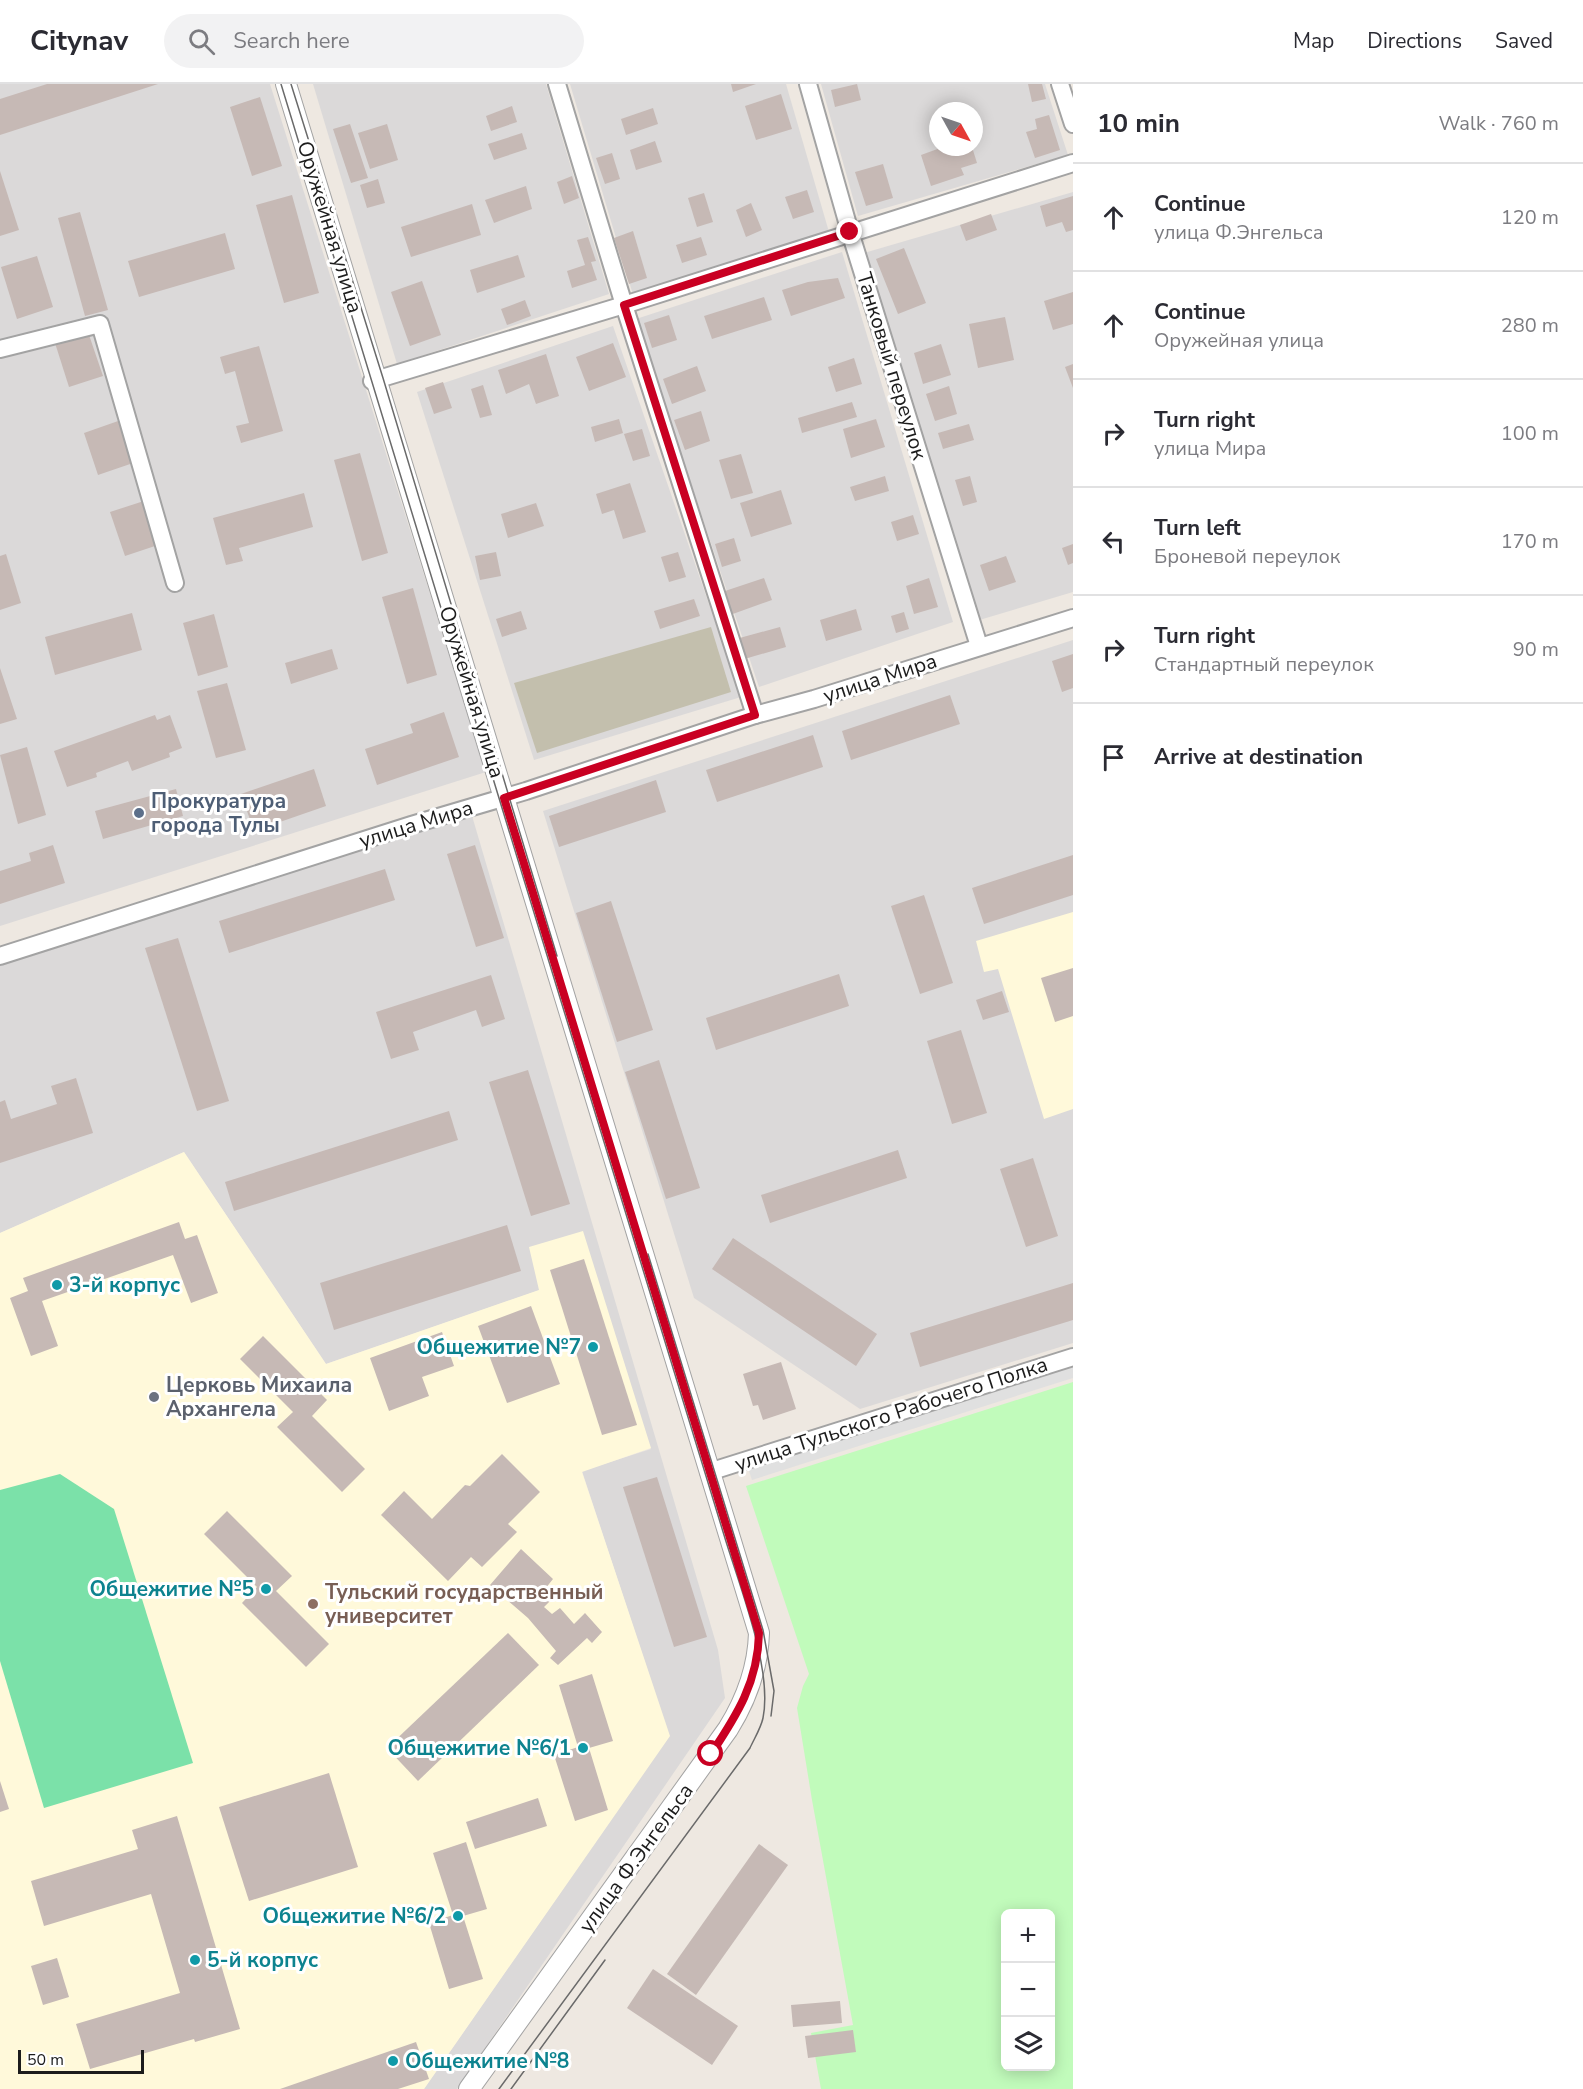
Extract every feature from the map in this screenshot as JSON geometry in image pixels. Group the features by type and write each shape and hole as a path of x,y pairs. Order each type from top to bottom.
{"street":[{"name":"Оружейная улица","path":"286,84 709,1472"},
{"path":"556,84 755,715"},
{"name":"Танковый переулок","path":"808,84 850,232 979,646"},
{"path":"1060,84 1073,124"},
{"path":"375,380 624,305 1073,163"},
{"path":"0,350 100,324 175,583"},
{"name":"улица Мира","path":"0,956 411,825 504,798 755,715 814,699 1073,618"},
{"name":"улица Тульского Рабочего Полка","path":"709,1472 1073,1357"},
{"name":"улица Ф.Энгельса","path":"469,2089 711,1754 740,1709 758,1652 759,1633 709,1472"}],"shaded area":[{"path":"0,84 270,84 486,772 0,926"},
{"path":"313,84 546,84 609,294 397,364"},
{"path":"570,84 786,84 829,232 634,298"},
{"path":"821,84 1045,84 1068,155 858,216"},
{"path":"1073,192 1073,592 976,621 864,253"},
{"path":"842,252 953,622 759,687 636,319"},
{"path":"613,326 741,697 534,760 417,392"},
{"path":"711,627 731,692 537,753 514,683"},
{"path":"1073,640 1073,1343 860,1409 694,1298 543,811"},
{"path":"470,809 718,1650 725,1698 457,2089 424,2089 669,1736 582,1471 651,1449 540,1290 326,1364 184,1152 0,1233 0,960"},
{"path":"1073,912 1073,1109 1044,1119 998,969 984,972 976,941"},
{"name":"Тульский государственный университет","path":"184,1152 326,1364 539,1290 529,1247 583,1231 651,1448 582,1472 670,1736 424,2089 0,2089 0,1233"},
{"path":"1073,1363 1073,1378 752,1480 747,1465"}],"green space":[{"path":"1073,1382 1073,2089 821,2089 811,2033 853,2025 797,1708 809,1674 746,1486"},
{"path":"60,1474 114,1509 193,1763 44,1808 0,1661 0,1490"}],"building":[{"path":"47,84 158,84 0,135 0,99"},
{"path":"731,84 756,84 733,92"},
{"path":"857,84 861,100 835,107 831,90"},
{"path":"1028,84 1042,84 1046,99 1032,102"},
{"path":"781,94 792,129 756,140 745,106"},
{"path":"260,97 282,166 252,176 230,107"},
{"path":"512,106 517,122 491,131 486,116"},
{"path":"653,108 658,124 626,135 621,119"},
{"path":"1049,115 1060,150 1035,158 1026,132 1037,129 1035,119"},
{"path":"350,124 368,178 351,183 333,129"},
{"path":"387,124 398,160 370,169 358,133"},
{"path":"522,133 527,149 494,160 488,144"},
{"path":"655,141 662,162 636,170 630,150"},
{"path":"929,152 929,156 975,156 977,163 961,168 964,175 931,186 921,155"},
{"path":"612,153 620,179 605,184 596,158"},
{"path":"883,164 893,198 866,206 855,172"},
{"path":"0,171 19,230 0,236"},
{"path":"572,176 579,198 564,204 557,182"},
{"path":"378,179 385,203 367,208 360,185"},
{"path":"526,186 532,209 494,223 485,200"},
{"path":"807,190 814,212 793,219 785,197"},
{"path":"704,193 713,222 697,227 688,198"},
{"path":"292,195 319,293 284,303 256,205"},
{"path":"1073,196 1073,230 1066,232 1062,222 1046,227 1040,206"},
{"path":"751,203 762,230 746,237 736,210"},
{"path":"472,204 481,235 411,257 401,227"},
{"path":"80,212 108,310 85,316 58,218"},
{"path":"991,214 997,230 966,241 960,225"},
{"path":"633,231 647,278 629,284 614,238"},
{"path":"225,233 235,269 139,297 128,261"},
{"path":"588,237 596,261 591,262 597,280 572,288 567,271 585,265 577,240"},
{"path":"701,237 707,255 682,263 676,245"},
{"path":"904,248 926,303 898,314 876,259"},
{"path":"518,255 525,277 477,293 470,270"},
{"path":"37,256 53,307 17,319 1,267"},
{"path":"838,278 845,298 791,316 782,290 808,282"},
{"path":"422,281 441,335 410,346 391,292"},
{"path":"1073,292 1073,324 1053,330 1044,301"},
{"path":"764,297 772,320 712,339 704,316"},
{"path":"525,300 531,316 507,325 501,309"},
{"path":"669,315 677,340 652,348 644,323"},
{"path":"1005,317 1014,360 978,368 969,324"},
{"path":"88,332 103,376 69,387 55,343"},
{"path":"613,343 626,377 589,391 576,357"},
{"path":"941,344 951,375 923,384 914,353"},
{"path":"259,346 283,431 241,443 236,426 249,423 235,371 225,374 220,357"},
{"path":"546,354 559,396 536,404 529,384 506,394 498,370"},
{"path":"854,358 862,384 836,392 828,367"},
{"path":"1073,364 1073,388 1065,367"},
{"path":"697,366 706,391 672,404 663,379"},
{"path":"443,382 452,408 434,414 425,388"},
{"path":"483,385 492,415 480,418 471,389"},
{"path":"949,386 957,414 935,421 926,394"},
{"path":"852,402 857,417 802,433 798,418"},
{"path":"701,411 710,441 685,450 674,420"},
{"path":"619,419 623,433 595,442 591,427"},
{"path":"876,419 885,447 851,458 843,429"},
{"path":"121,420 136,462 98,475 84,433"},
{"path":"969,424 974,440 943,449 938,433"},
{"path":"642,429 650,456 633,461 624,434"},
{"path":"360,453 388,553 362,561 334,460"},
{"path":"741,454 753,493 731,499 719,460"},
{"path":"885,476 889,491 855,501 850,487"},
{"path":"970,476 977,502 963,506 955,480"},
{"path":"630,483 646,532 623,539 614,510 602,514 596,494"},
{"path":"781,490 792,524 751,537 740,503"},
{"path":"304,493 313,527 239,548 243,561 226,565 213,518"},
{"path":"147,500 161,544 125,556 110,512"},
{"path":"536,503 544,526 508,538 501,514"},
{"path":"913,515 919,534 897,541 891,522"},
{"path":"734,538 741,561 722,567 715,544"},
{"path":"1073,544 1073,563 1068,565 1062,548"},
{"path":"496,552 501,576 480,580 475,556"},
{"path":"678,552 686,577 669,582 661,557"},
{"path":"6,554 21,603 0,610 0,556"},
{"path":"1006,556 1016,582 989,591 980,565"},
{"path":"764,578 772,600 730,615 722,592"},
{"path":"929,578 938,607 914,614 906,586"},
{"path":"413,588 437,675 407,684 382,597"},
{"path":"694,599 700,616 660,629 654,611"},
{"path":"856,609 862,630 826,641 820,620"},
{"path":"521,611 527,629 502,637 496,619"},
{"path":"904,612 909,629 896,633 891,616"},
{"path":"132,613 142,650 55,675 45,637"},
{"path":"214,614 228,667 198,676 183,623"},
{"path":"780,627 786,647 741,660 736,639"},
{"path":"332,649 338,669 291,684 285,663"},
{"path":"1073,654 1073,688 1062,692 1052,661"},
{"path":"0,668 17,719 0,724"},
{"path":"227,683 246,750 216,758 197,691"},
{"path":"950,695 960,724 851,760 842,731"},
{"path":"444,712 459,757 377,785 365,749 413,733 410,724"},
{"path":"155,715 157,720 170,715 182,748 169,753 170,757 132,771 128,761 96,773 97,777 67,787 54,751"},
{"path":"813,735 823,767 717,802 706,770"},
{"path":"27,747 46,815 18,824 0,755"},
{"path":"314,769 326,806 254,831 241,794"},
{"path":"656,780 666,812 559,847 549,816"},
{"path":"176,789 183,816 103,839 95,811"},
{"path":"53,845 65,883 0,904 0,871 31,861 29,853"},
{"path":"475,845 504,938 476,947 447,854"},
{"path":"1073,855 1073,895 984,924 972,888"},
{"path":"385,869 395,900 229,953 219,921"},
{"path":"924,895 953,983 920,994 891,906"},
{"path":"611,901 653,1030 617,1042 576,913"},
{"path":"178,938 229,1101 197,1111 145,948"},
{"path":"1073,968 1073,1016 1055,1022 1041,978"},
{"path":"839,974 849,1006 716,1050 706,1018"},
{"path":"491,975 505,1019 482,1027 476,1010 413,1032 419,1050 391,1059 376,1012"},
{"path":"1002,991 1009,1012 983,1020 976,1000"},
{"path":"961,1030 987,1113 952,1124 927,1041"},
{"path":"659,1060 700,1188 666,1199 625,1072"},
{"path":"528,1070 570,1204 531,1216 489,1082"},
{"path":"76,1078 93,1133 0,1163 0,1102 5,1100 11,1119 57,1104 51,1086"},
{"path":"449,1111 458,1140 234,1211 225,1182"},
{"path":"898,1150 907,1178 770,1223 761,1195"},
{"path":"1033,1158 1058,1236 1026,1247 1000,1169"},
{"name":"3-й корпус","path":"179,1222 185,1239 197,1235 218,1293 191,1303 173,1255 42,1301 58,1346 31,1356 10,1298 28,1291 23,1278"},
{"path":"507,1225 521,1271 334,1330 320,1283"},
{"path":"733,1238 877,1334 856,1366 712,1269"},
{"name":"Общежитие №7","path":"584,1259 637,1425 602,1435 550,1270"},
{"path":"1073,1283 1073,1320 920,1367 910,1333"},
{"path":"531,1306 560,1384 507,1403 478,1326"},
{"path":"442,1332 454,1366 422,1377 429,1396 389,1411 370,1358"},
{"path":"263,1336 327,1400 312,1416 365,1469 342,1492 277,1427 293,1412 240,1359"},
{"path":"781,1362 796,1409 763,1420 758,1405 753,1406 743,1374"},
{"path":"502,1454 540,1492 508,1524 517,1532 482,1567 471,1557 448,1581 381,1515 404,1491 432,1519 465,1485 470,1486"},
{"path":"657,1477 707,1637 674,1647 623,1487"},
{"name":"Общежитие №5","path":"227,1511 292,1576 276,1591 329,1644 306,1667 242,1603 257,1587 204,1534"},
{"path":"521,1549 553,1579 541,1594 553,1598 544,1607 552,1614 560,1608 574,1624 585,1613 602,1632 592,1643 587,1638 558,1665 550,1658 556,1651 528,1618 490,1585"},
{"path":"508,1633 539,1665 418,1781 387,1748"},
{"name":"Общежитие №6/1","path":"592,1674 613,1741 589,1748 608,1810 575,1821 554,1755 578,1747 559,1685"},
{"path":"329,1773 358,1867 249,1901 219,1807"},
{"path":"0,1781 9,1809 0,1812"},
{"path":"538,1798 547,1826 475,1849 466,1822"},
{"name":"5-й корпус","path":"177,1816 240,2029 195,2042 194,2039 90,2069 76,2024 180,1993 151,1894 44,1926 31,1881 138,1849 132,1830"},
{"name":"Общежитие №6/2","path":"466,1842 487,1909 463,1916 483,1979 449,1989 429,1923 453,1915 433,1853"},
{"path":"759,1844 788,1865 696,1995 667,1974"},
{"path":"57,1958 69,1997 43,2005 31,1966"},
{"path":"653,1969 738,2026 712,2065 627,2008"},
{"path":"840,2001 842,2023 793,2027 791,2005"},
{"path":"853,2030 856,2052 808,2058 805,2036"},
{"name":"Общежитие №8","path":"416,2042 429,2079 398,2089 280,2089"}],"tram line":[{"path":"281,84 746,1602 763,1676 765,1698 763,1718 750,1748 499,2089"},
{"path":"291,84 383,378 557,956"},
{"path":"648,1254 763,1630 774,1691 771,1716"},
{"path":"511,2089 605,1960"}],"place":[{"name":"Прокуратура города Тулы","path":"139,813"},
{"name":"3-й корпус","path":"57,1285"},
{"name":"Общежитие №7","path":"593,1347"},
{"name":"Церковь Михаила Архангела","path":"154,1397"},
{"name":"Общежитие №5","path":"266,1589"},
{"name":"Тульский государственный университет","path":"313,1604"},
{"name":"Общежитие №6/1","path":"583,1748"},
{"name":"Общежитие №6/2","path":"458,1916"},
{"name":"5-й корпус","path":"195,1960"},
{"name":"Общежитие №8","path":"393,2061"}],"route":[{"path":"711,1754 740,1709 758,1652 759,1633 504,798 755,715 624,305 850,232"}]}
